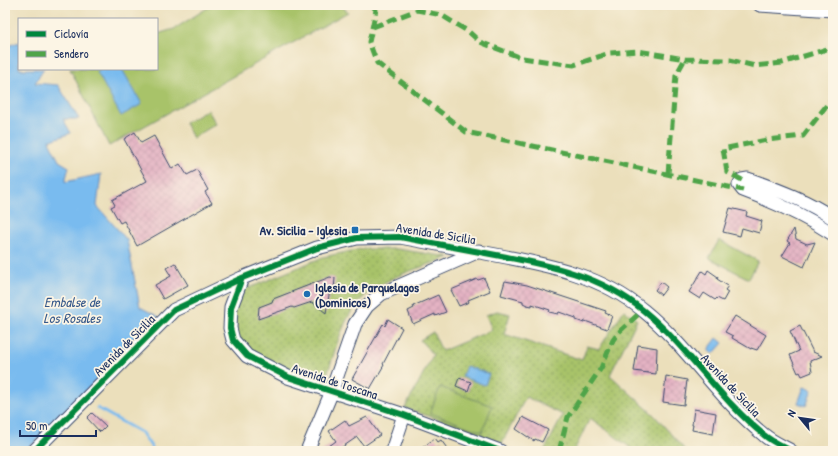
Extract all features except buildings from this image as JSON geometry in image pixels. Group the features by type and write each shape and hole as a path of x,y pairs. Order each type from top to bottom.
{"street":[{"path":"760,5 833,10"},
{"path":"833,218 816,207 778,190 748,179 742,180 739,185 743,190 779,203 810,218 833,234"},
{"name":"Avenida de Sicilia","path":"34,451 174,310 242,278 317,248 357,238 400,237 551,265 585,276 643,310 668,333 744,417 765,436 790,451"},
{"path":"307,451 312,444 355,324 367,306 381,294 479,252"},
{"name":"Avenida de Toscana","path":"242,278 231,307 229,318 233,340 247,356 288,377 404,415 500,451"},
{"path":"392,451 404,415"}],"green space":[{"path":"212,5 340,5 348,12 109,146 71,70 158,70 158,34 174,29"},
{"path":"208,110 216,124 193,138 185,123"},
{"path":"719,240 758,261 749,279 709,258"},
{"path":"361,249 397,249 449,257 396,277 372,290 362,299 353,309 345,323 328,372 324,379 320,382 293,376 240,344 233,319 234,308 249,279 249,288 323,257"},
{"path":"624,310 637,320 610,375 654,415 686,451 635,451 590,418 574,451 544,451 563,415 526,397 502,443 470,430 405,408 433,355 420,340 433,332 442,351 492,330 486,315 497,311 510,314 504,334 582,360 587,346 599,349"},
{"path":"440,387 492,406 482,432 430,413"}],"water":[{"name":"Embalse de Los Rosales","path":"18,42 18,70 43,70 35,83 58,85 79,119 63,119 71,133 49,141 59,161 69,167 65,182 101,174 97,206 127,240 140,307 159,317 26,451 5,451 5,47"},
{"path":"100,70 123,70 142,104 121,116 97,72"},
{"path":"717,338 723,343 713,354 708,350"},
{"path":"466,366 489,374 485,385 462,377"},
{"path":"804,387 812,390 806,406 798,403"}],"waterway":[{"path":"97,408 142,433 154,451"}],"marked path":[{"path":"372,5 376,10 369,42 377,63 466,132 743,190"},
{"path":"373,27 417,10 441,15 469,32 480,42 522,58 574,65 610,53 638,51 685,59 730,60 755,66 782,63 833,47"},
{"path":"668,174 676,75 685,59"},
{"path":"742,180 727,172 723,149 767,140 803,136 833,97"},
{"path":"559,451 568,417 601,368 613,340 620,331 643,310"}],"cycle path":[{"path":"34,451 174,310 242,278 317,248 357,238 400,237 535,263 574,273 610,288 644,311 660,325 748,421 774,442 791,451"},
{"path":"242,278 231,307 230,328 233,340 247,356 288,377 404,415 500,451"}],"place":[{"name":"Av. Sicilia - Iglesia","path":"355,230"},
{"name":"Iglesia de Parquelagos (Dominicos)","path":"307,294"}]}
